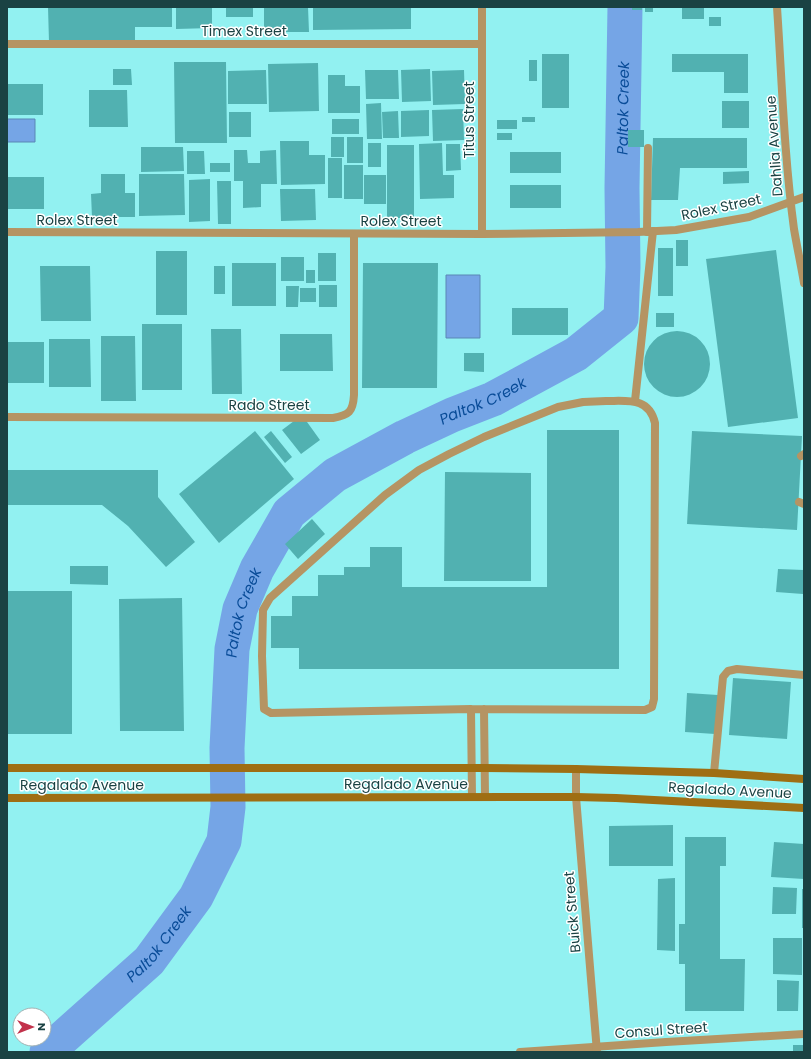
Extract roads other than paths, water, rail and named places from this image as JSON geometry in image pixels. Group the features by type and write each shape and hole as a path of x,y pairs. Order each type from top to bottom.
{"main road":[{"name":"Regalado Avenue","path":"7,768 208,767 576,769 714,773 804,779"},
{"name":"Regalado Avenue","path":"7,798 576,797 632,798 804,808"}],"street":[{"name":"Titus Street","path":"482,7 482,234"},
{"name":"Dahlia Avenue","path":"777,7 791,203 794,230 804,283"},
{"name":"Timex Street","path":"7,44 482,44"},
{"path":"635,401 650,232 648,148"},
{"name":"Rolex Street","path":"7,232 482,234 650,232 676,230 748,217 804,198"},
{"name":"Rado Street","path":"7,418 333,418 344,416 350,412 354,403 354,234"},
{"path":"635,401 643,404 649,409 653,415 655,423 654,699 652,707 645,710 471,709 271,713 264,709 262,656 263,610 270,598 385,495 419,470 449,454 484,437 558,407 583,402 635,401"},
{"path":"714,773 723,677 728,671 737,669 804,675"},
{"path":"471,709 472,797"},
{"path":"484,709 485,796"},
{"name":"Buick Street","path":"576,769 576,797 597,1050"},
{"name":"Consul Street","path":"520,1052 597,1050 804,1034"}],"water":[{"path":"7,119 35,119 35,142 7,142"},
{"path":"446,275 480,275 480,338 446,338"}],"waterway":[{"name":"Paltok Creek","path":"47,1052 149,961 196,897 224,841 228,807 227,748 232,649 240,609 257,569 289,513 335,475 405,437 452,415 493,399 576,354 621,318 623,267 622,188 625,7"}]}
